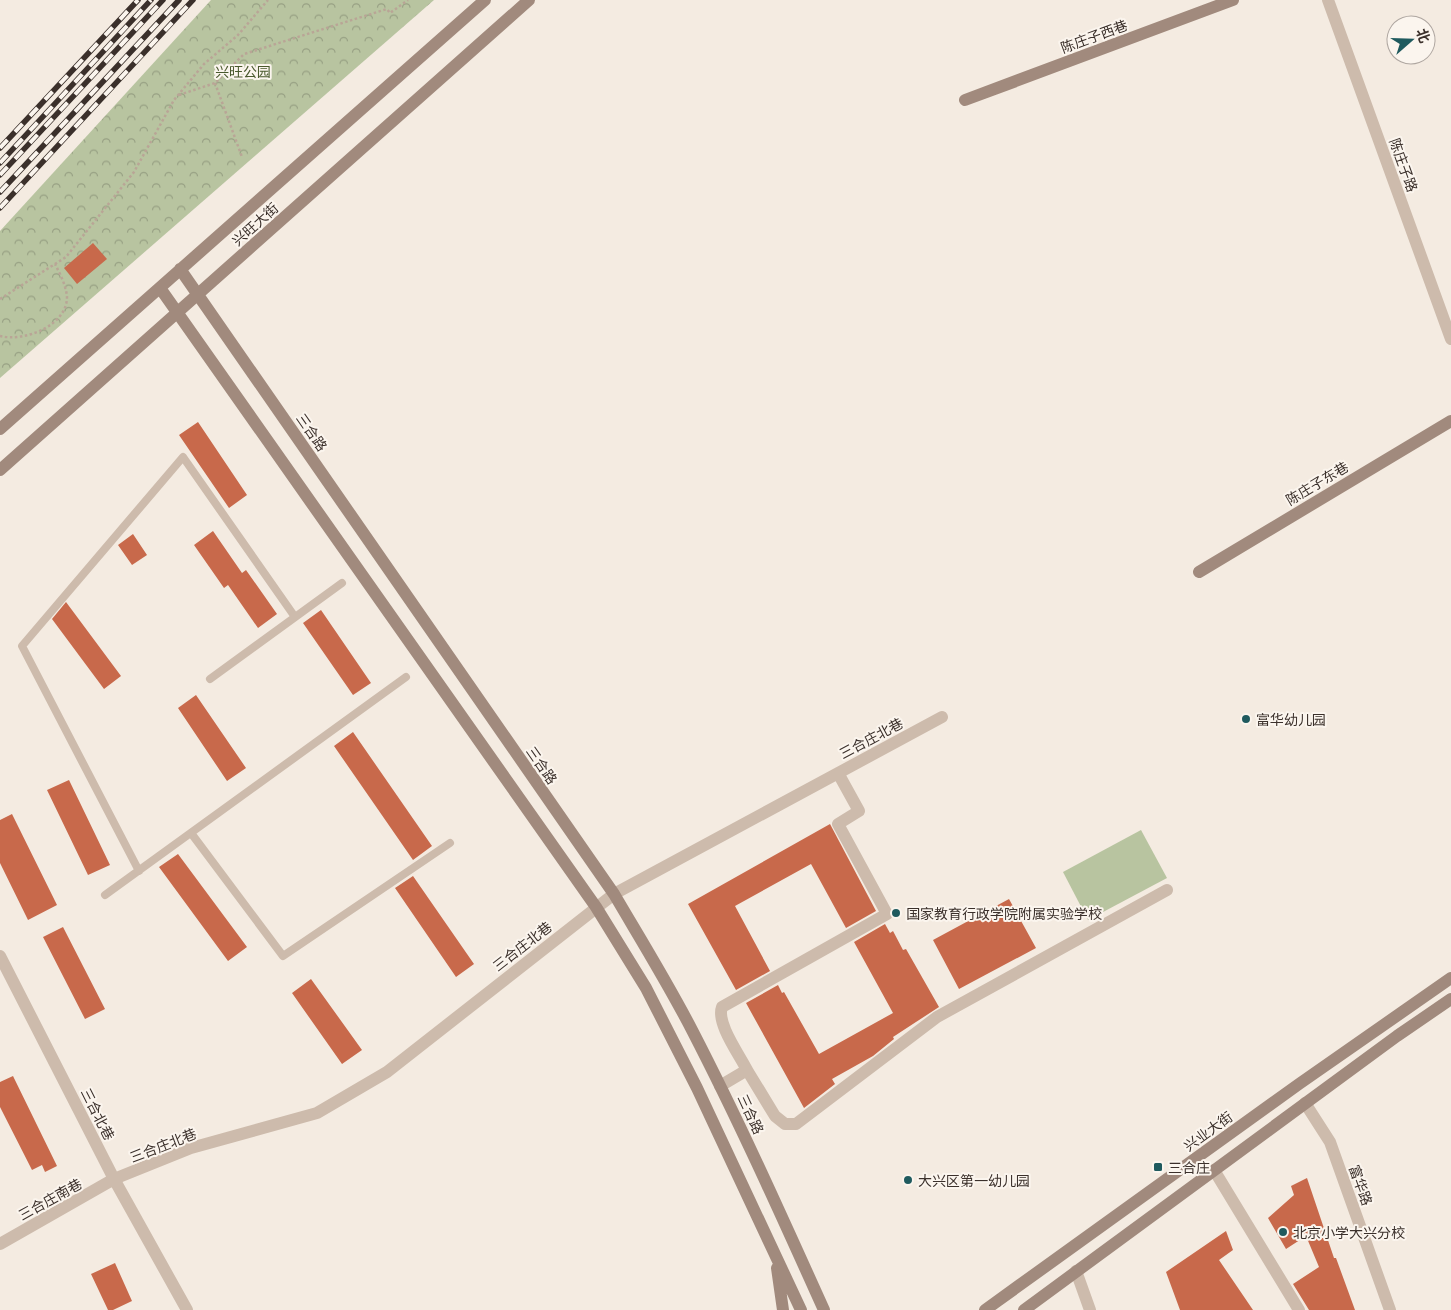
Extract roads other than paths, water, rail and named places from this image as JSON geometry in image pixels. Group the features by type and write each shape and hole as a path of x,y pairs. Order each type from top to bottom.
{"street":[{"name":"兴旺大街","path":"0,429 485,0"},
{"name":"兴旺大街","path":"0,470 529,0"},
{"name":"陈庄子西巷","path":"965,100 1233,0"},
{"name":"陈庄子路","path":"1328,0 1451,339"},
{"name":"三合路","path":"180,269 614,894 654,960 720,1086 824,1308"},
{"path":"160,288 596,907 646,988 698,1088 801,1310"},
{"name":"陈庄子东巷","path":"1199,572 1451,421"},
{"name":"三合庄北巷","path":"114,1180 191,1148 317,1113 349,1096 387,1072 614,894 942,716"},
{"path":"838,773 859,811 838,824 887,914 722,1006 720,1012 722,1023 775,1116 786,1124 796,1124 937,1017 1167,890"},
{"name":"三合北巷","path":"0,956 114,1180 187,1310"},
{"name":"兴业大街","path":"985,1310 1299,1084 1451,978"},
{"path":"1024,1310 1305,1103 1451,999"},
{"path":"720,1086 748,1070"},
{"name":"富华路","path":"1305,1103 1330,1142 1390,1310"},
{"path":"1214,1170 1299,1310"},
{"name":"三合庄南巷","path":"0,1244 114,1180"},
{"path":"776,1256 783,1310"},
{"path":"1076,1271 1090,1310"}],"lane":[{"path":"139,871 22,646 183,457 295,617"},
{"path":"210,679 342,583"},
{"path":"105,895 406,677"},
{"path":"191,833 283,956 450,843"}],"railway":[{"path":"0,148 138,0"},
{"path":"0,163 151,0"},
{"path":"0,175 163,0"},
{"path":"0,192 179,0"},
{"path":"0,208 193,0"}],"place":[{"name":"富华幼儿园","path":"1246,719"},
{"name":"国家教育行政学院附属实验学校","path":"896,913"},
{"name":"三合庄","path":"1158,1167"},
{"name":"大兴区第一幼儿园","path":"908,1180"},
{"name":"北京小学大兴分校","path":"1283,1232"}],"park label":[{"name":"兴旺公园","path":"243,71"}]}
